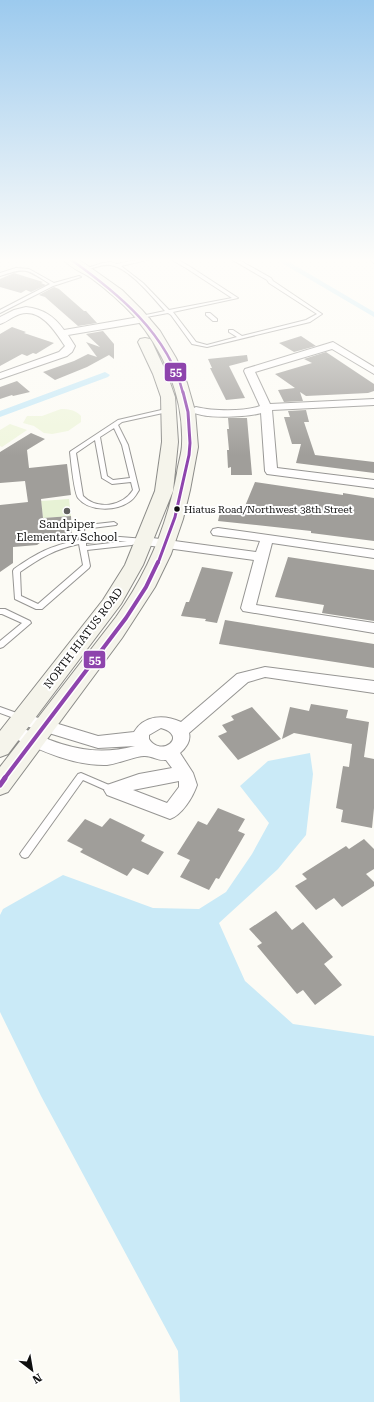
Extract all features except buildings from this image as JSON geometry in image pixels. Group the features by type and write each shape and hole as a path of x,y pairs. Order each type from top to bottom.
{"main road":[{"name":"NORTH HIATUS ROAD","path":"0,785 20,732 111,604 134,565 164,491 170,442 170,409 168,397 139,324"},
{"name":"NORTH HIATUS ROAD","path":"20,732 131,612 152,576 167,542 183,492 190,443 191,410 176,370 162,343 143,324"}],"street":[{"path":"0,376 67,351 70,346 61,331 54,324"},
{"path":"61,331 99,324"},
{"path":"374,370 333,345 250,371 263,408 272,471 374,484"},
{"path":"170,409 191,410 204,413 253,412 263,408 374,402"},
{"path":"218,532 374,554"},
{"path":"266,538 248,608 374,628"},
{"path":"145,541 167,542 261,557"},
{"path":"181,731 243,678 265,672 374,687"},
{"path":"20,732 98,742 144,744 154,752 162,754 177,748 182,743 183,737 181,731 176,726 161,722 147,727 142,732 144,744"},
{"path":"20,732 79,756 102,759 144,744"},
{"path":"102,759 107,742"},
{"path":"114,790 170,812 188,787 187,779 170,752"},
{"path":"114,790 139,781 183,773"}],"lane":[{"path":"181,324 196,345 207,346 290,324"},
{"path":"231,332 240,337"},
{"path":"118,423 136,490 135,494 123,503 105,506 89,504 80,496 73,452 118,423 170,409"},
{"path":"97,436 104,477 112,482 133,480"},
{"path":"114,524 80,527 83,545 87,566 39,607 18,597 16,571 45,552 83,545 145,541"},
{"path":"0,645 27,623 1,611"},
{"path":"0,710 20,732"},
{"path":"25,854 81,776 114,790"}],"green space":[{"path":"61,409 77,412 81,416 81,422 68,431 52,434 44,433 34,426 23,423 27,416 42,416"},
{"path":"10,424 27,430 2,447 0,446 0,430"},
{"path":"69,499 71,516 43,518 41,501"}],"water":[{"path":"310,753 313,774 306,835 278,869 219,923 245,981 293,1024 374,1036 374,1402 180,1402 178,1351 41,1096 0,1012 0,915 3,909 63,875 153,908 199,909 226,892 252,854 269,823 240,786 268,761"}],"waterway":[{"path":"0,414 105,375"}],"transit line":[{"name":"55","path":"0,785 133,608 146,587 162,553 171,529 186,474 189,455 190,443 188,412 181,384 170,359 155,335 146,324"}],"place":[{"name":"Hiatus Road/Northwest 38th Street","path":"177,509"},
{"name":"Sandpiper Elementary School","path":"67,511"}]}
